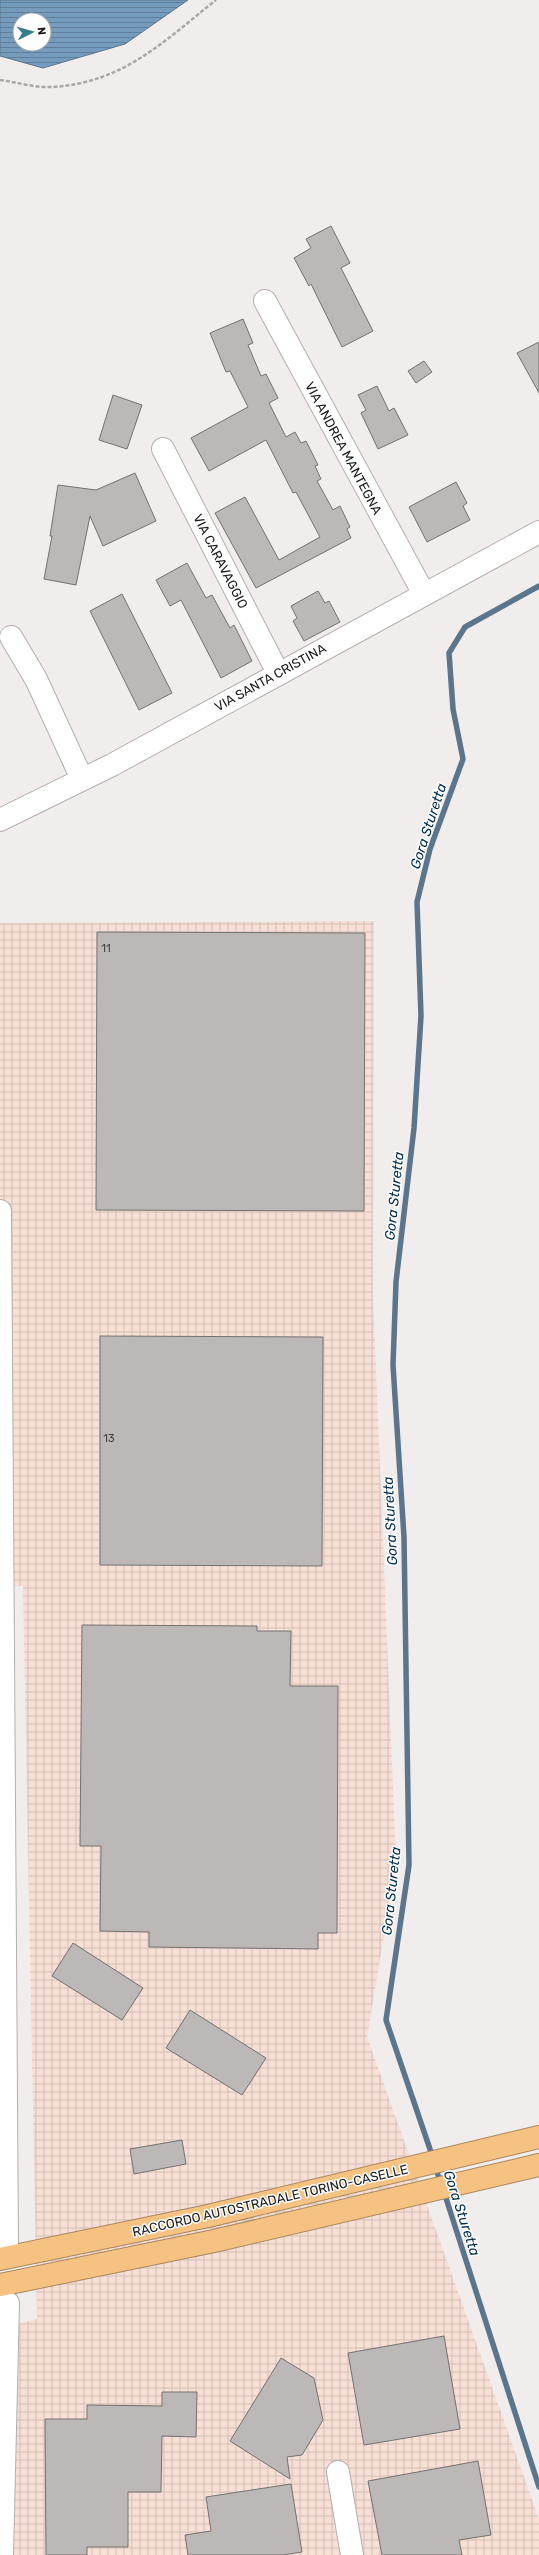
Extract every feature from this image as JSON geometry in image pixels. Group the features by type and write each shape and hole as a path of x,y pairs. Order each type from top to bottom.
{"highway":[{"name":"RACCORDO AUTOSTRADALE TORINO-CASELLE","path":"3,2252 208,2216 539,2137"},
{"name":"RACCORDO AUTOSTRADALE TORINO-CASELLE","path":"4,2294 214,2241 539,2165"}],"street":[{"name":"VIA ANDREA MANTEGNA","path":"265,301 424,594"},
{"name":"VIA CARAVAGGIO","path":"163,449 278,673"},
{"name":"VIA SANTA CRISTINA","path":"0,820 82,779 539,532"},
{"path":"12,637 36,679 82,779"},
{"path":"0,1211 3,2252"},
{"path":"2,2555 4,2294"},
{"path":"338,2472 352,2555"}],"path":[{"path":"0,80 50,87 98,80 146,56 216,0"}],"shaded area":[{"path":"374,921 373,1296 396,1863 367,2037 539,2519 539,2555 0,2555 0,2328 37,2319 23,1586 0,1587 0,923"}],"water":[{"path":"0,0 188,0 125,44 43,68 0,56"}],"building":[{"path":"331,226 350,263 341,268 373,331 342,347 311,284 309,286 294,258 311,248 306,239"},
{"path":"243,319 253,343 248,345 261,376 266,374 278,398 269,403 286,437 295,432 301,443 306,441 318,465 315,466 321,479 317,481 333,510 340,506 350,527 347,529 351,538 256,588 215,513 245,497 279,560 320,537 296,492 293,493 266,440 209,471 191,438 248,407 230,371 226,372 210,333"},
{"path":"539,342 539,393 517,353"},
{"path":"424,361 432,372 416,383 408,371"},
{"path":"377,386 389,411 394,408 408,435 378,449 361,413 366,410 358,395"},
{"path":"113,395 142,405 127,449 99,440"},
{"path":"135,473 156,521 103,546 90,516 76,585 44,579 52,536 50,536 58,485 96,490"},
{"path":"456,482 467,503 463,506 470,520 427,542 409,507"},
{"path":"187,563 206,598 212,595 230,628 234,625 252,661 221,678 181,600 170,606 156,580"},
{"path":"318,591 325,603 329,601 340,622 304,641 293,621 297,618 291,606"},
{"path":"122,594 172,693 139,710 90,611"},
{"path":"97,932 365,933 364,1211 96,1210"},
{"path":"100,1336 323,1337 322,1566 100,1565"},
{"path":"82,1625 257,1626 257,1631 291,1631 290,1686 338,1686 337,1933 318,1933 318,1949 149,1947 149,1932 100,1931 101,1846 80,1846"},
{"path":"73,1943 143,1988 122,2020 52,1976"},
{"path":"190,2010 266,2058 242,2095 166,2048"},
{"path":"182,2140 186,2164 134,2174 130,2149"},
{"path":"444,2336 460,2429 364,2445 348,2353"},
{"path":"281,2358 314,2378 323,2420 302,2455 287,2457 290,2479 230,2441"},
{"path":"162,2392 197,2392 196,2437 162,2436 161,2492 128,2492 128,2547 87,2547 87,2555 46,2555 45,2419 87,2419 87,2405 162,2406"},
{"path":"478,2461 491,2535 459,2540 462,2555 382,2555 368,2481"},
{"path":"291,2484 302,2552 283,2555 188,2555 185,2535 211,2531 206,2497"}],"waterway":[{"name":"Gora Sturetta","path":"433,2158 386,2020 409,1865 404,1537 393,1365 396,1282 414,1128 421,1016 417,902 430,849 463,759 453,709 449,653 465,627 539,586"},
{"name":"Gora Sturetta","path":"435,2166 441,2184"},
{"name":"Gora Sturetta","path":"444,2192 539,2487"}]}
